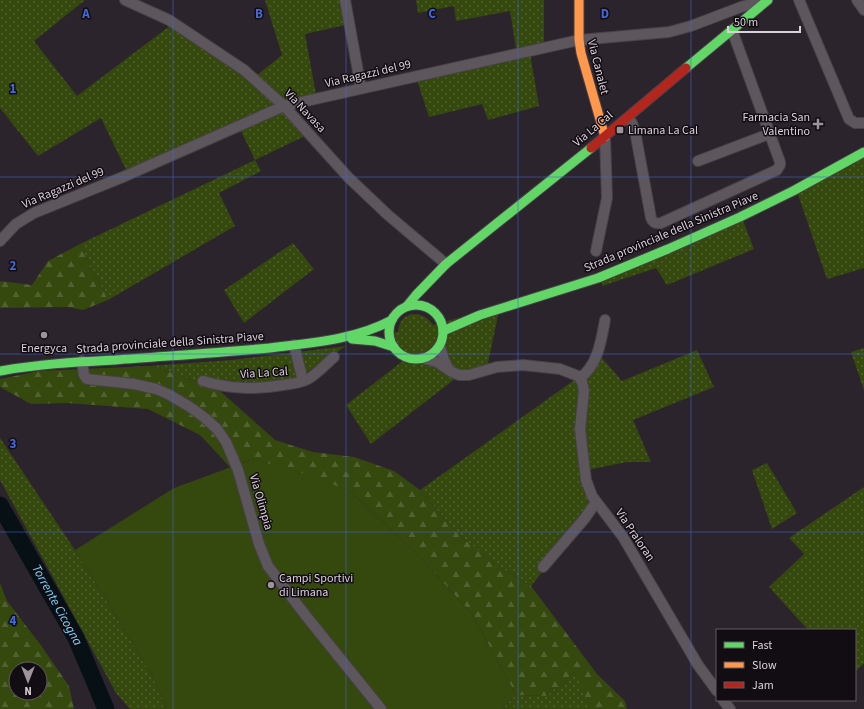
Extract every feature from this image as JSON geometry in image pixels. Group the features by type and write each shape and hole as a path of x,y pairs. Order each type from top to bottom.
{"main road":[{"name":"Via Canalet","path":"578,0 579,40 582,60 605,137"},
{"name":"Via La Cal","path":"407,306 412,298 434,278 446,264 605,137 768,0"},
{"name":"Strada provinciale della Sinistra Piave","path":"480,315 598,278 668,249 747,214 864,152"},
{"name":"Via La Cal","path":"431,304 429,288 434,278"},
{"path":"431,304 442,322 444,331 440,346 432,354 422,358 414,359 406,357 394,347 390,338 390,329 392,320 396,314 407,306 422,306 431,304 453,316 480,315"},
{"path":"444,331 480,315"},
{"path":"341,338 377,328 392,320"},
{"name":"Strada provinciale della Sinistra Piave","path":"0,371 34,365 82,361 228,352 341,338"},
{"path":"341,338 375,341 394,347"}],"street":[{"name":"Via Navasa","path":"125,0 185,29 244,70 284,106 348,177 388,215 446,264"},
{"path":"345,0 361,88"},
{"name":"Via Ragazzi del 99","path":"0,241 16,224 34,212 123,177 284,106 579,40 669,32 691,26 741,7 765,0"},
{"path":"799,0 849,119 855,123 864,122"},
{"path":"858,0 864,10"},
{"path":"628,118 635,131 651,218 656,224 777,170 780,162 732,30"},
{"path":"698,161 769,134"},
{"path":"596,251 607,198 605,137"},
{"path":"422,358 437,362 450,372 459,375 469,375 503,366 529,365 560,369 570,372 580,378 586,374 594,362 605,320"},
{"name":"Via La Cal","path":"294,345 303,381"},
{"path":"440,346 444,360 450,372"},
{"name":"Via La Cal","path":"203,381 249,389 276,386 303,381 311,377 334,357"},
{"name":"Via Olimpia","path":"82,361 84,375 87,379 134,384 156,389 190,407 217,429 226,442 238,470 259,544 268,566 381,709"},
{"name":"Via Praloran","path":"580,378 584,391 580,420 582,447 586,480 589,489 596,502 623,537 698,665 716,690"},
{"path":"543,567 585,518 596,502"},
{"path":"724,701 730,709"}],"green space":[{"path":"0,0 85,0 34,41 77,96 175,22 256,76 282,55 265,0 346,0 350,24 305,34 317,100 284,108 307,135 255,160 239,127 129,176 101,118 38,156 0,108"},
{"path":"416,0 544,0 544,49 530,53 539,106 488,120 482,104 429,117 416,77 517,55 510,11 456,21 454,6 418,13"},
{"path":"864,148 864,268 827,279 795,186"},
{"path":"255,160 261,171 219,193 235,226 108,300 80,244"},
{"path":"740,213 754,249 667,285 656,268 602,286 602,278"},
{"path":"293,243 314,269 244,323 224,290"},
{"path":"80,244 108,300 83,310 68,307 0,308 0,281 32,285 48,261"},
{"path":"500,306 487,368 456,378 371,444 346,405 404,360 384,334 398,332 399,325 402,320 412,314 423,316 433,325"},
{"path":"346,346 298,378 220,391 173,373 149,366 232,360"},
{"path":"864,348 864,390 851,352"},
{"path":"697,350 714,387 633,420 651,462 627,462 587,470 599,501 531,586 498,566 459,535 420,490 580,376 596,351 622,381"},
{"path":"149,366 173,373 220,391 275,440 313,452 354,457 394,471 420,490 459,535 498,566 531,586 597,674 625,701 627,709 590,709 575,672 546,696 516,695 472,614 419,556 350,491 253,459 230,467 200,435 148,409 67,403 31,404 0,387 0,379 39,371"},
{"path":"0,438 75,550 152,675 167,709 130,709 116,693 0,480"},
{"name":"Campi Sportivi di Limana","path":"253,459 302,473 350,491 419,556 472,614 516,695 502,709 167,709 152,675 75,550 174,488"},
{"path":"767,463 797,513 772,529 752,470"},
{"path":"864,487 864,663 856,671 856,629 807,629 769,587 804,554 789,538"},
{"path":"0,583 7,601 40,644 69,686 74,709 0,709"},
{"path":"576,671 590,709 502,709 516,695 546,696"}],"waterway":[{"name":"Torrente Cicogna","path":"0,505 76,638 106,709"}],"traffic: fast":[{"path":"686,68 768,0"},
{"path":"407,306 446,264 591,148"},
{"path":"443,331 480,315 598,278 668,249 740,217 793,191 864,152"},
{"path":"416,305 426,307 435,313 441,322 443,332 441,342 435,351 426,357 416,359 406,357 397,351 391,342 389,332 391,322 397,313 406,307 416,305"},
{"path":"0,371 57,364 269,348 332,340 363,332 392,320"},
{"path":"352,339 375,341 394,347"}],"traffic: slow":[{"path":"579,0 579,40 581,53 605,137"}],"traffic: jam":[{"path":"591,148 686,68"}],"place":[{"name":"Farmacia San Valentino","path":"818,124"},
{"name":"Limana La Cal","path":"620,130"},
{"name":"Energyca","path":"44,335"},
{"name":"Campi Sportivi di Limana","path":"271,585"}]}
